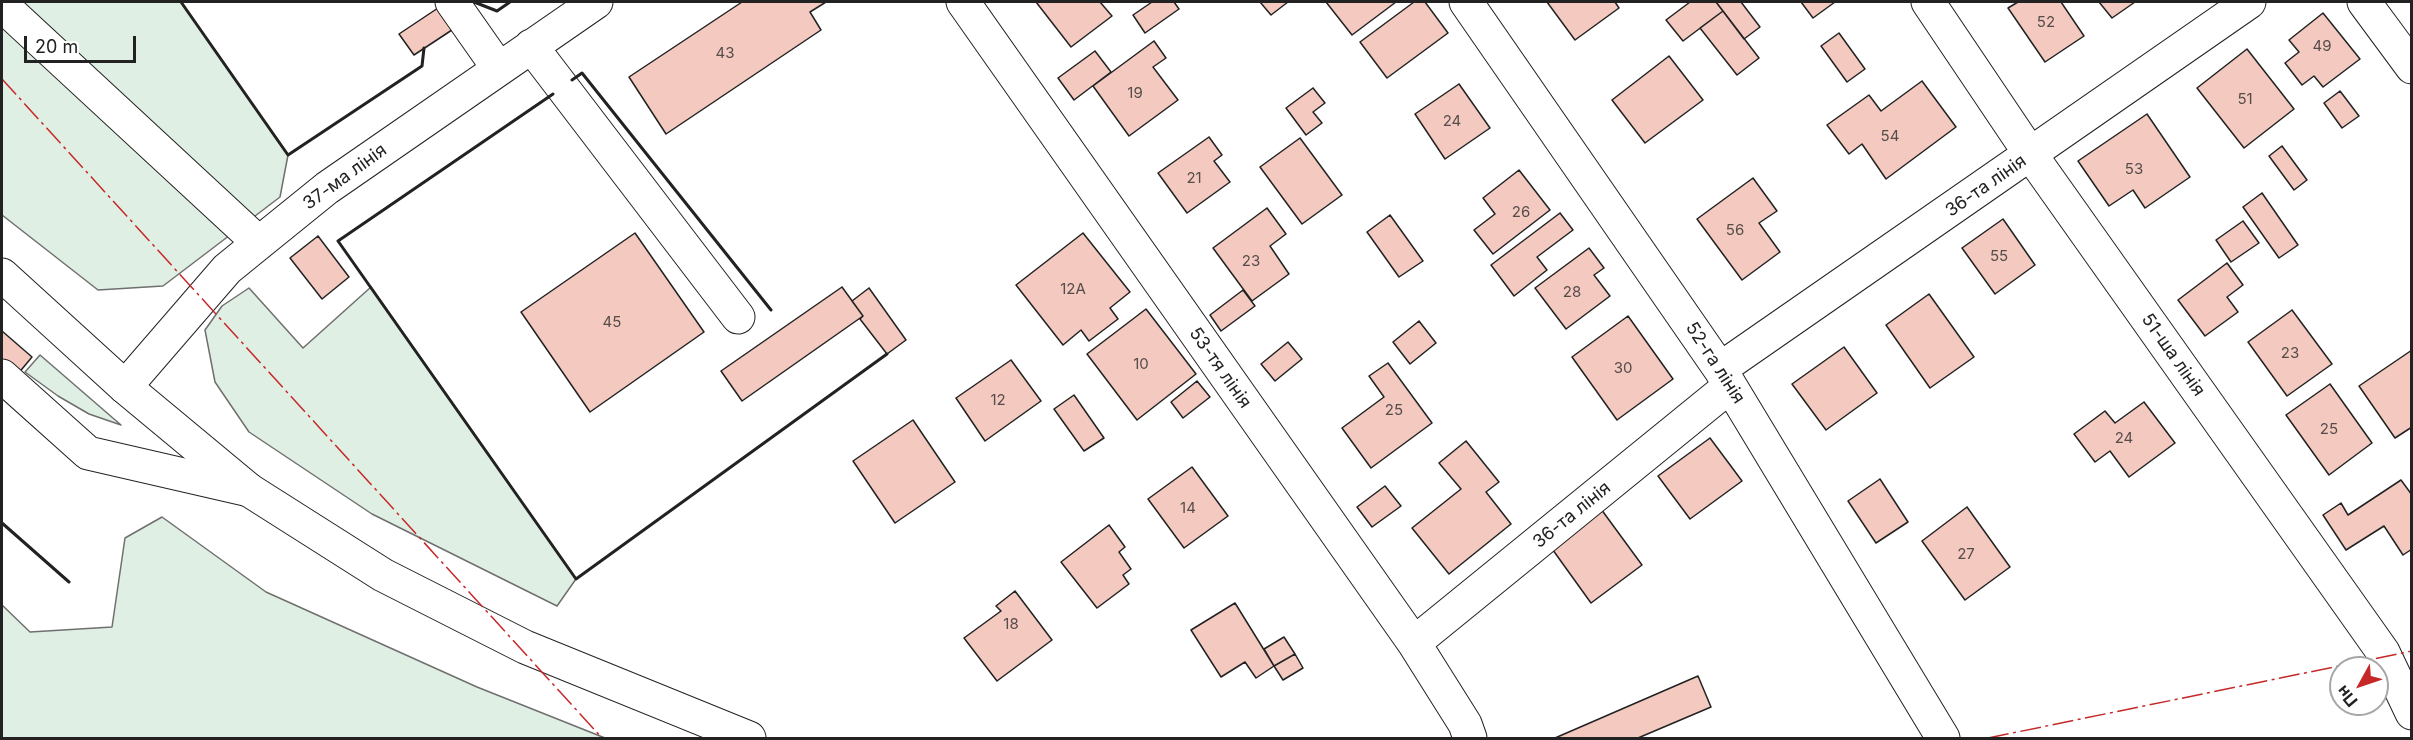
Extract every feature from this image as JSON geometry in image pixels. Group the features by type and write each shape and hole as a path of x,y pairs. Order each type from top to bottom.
{"main road":[{"path":"452,2 499,69"},
{"name":"37-ма лінія","path":"125,387 227,269 327,188 596,2"},
{"name":"53-тя лінія","path":"963,2 1414,643 1465,724 1470,738"},
{"name":"52-га лінія","path":"1466,2 1725,378 1943,738"},
{"name":"51-ша лінія","path":"1928,2 2031,155 2383,652 2412,713"},
{"name":"36-та лінія","path":"1414,643 1725,378 2031,155 2249,2"},
{"path":"2364,2 2412,67"},
{"path":"2,5 259,243"},
{"path":"531,46 738,317"},
{"path":"2,275 125,387 249,490 383,576 525,647 744,738"},
{"path":"2,376 88,453 249,490"}],"green space":[{"path":"2,2 181,2 288,155 280,197 163,286 98,290 2,215"},
{"path":"371,287 576,579 557,606 372,514 249,432 215,382 205,330 222,306 249,288 303,348"},
{"path":"40,355 121,425 89,414 58,396 25,372"},
{"path":"162,517 266,592 477,687 605,738 2,738 2,605 30,632 112,627 125,538"}],"building":[{"path":"742,2 826,2 810,12 821,30 666,134 629,77"},
{"path":"1036,2 1100,2 1112,16 1071,47"},
{"path":"1152,2 1174,2 1179,9 1145,33 1133,15"},
{"path":"1260,2 1288,2 1271,15"},
{"path":"1326,2 1396,2 1352,35"},
{"path":"1414,2 1425,2 1448,33 1387,78 1360,42"},
{"path":"1547,2 1615,2 1619,8 1575,40"},
{"path":"1690,2 1716,2 1723,11 1683,41 1666,20"},
{"path":"1716,2 1741,2 1760,27 1744,39"},
{"path":"1801,2 1835,2 1813,18"},
{"path":"2018,2 2061,2 2084,36 2045,62 2008,8"},
{"path":"2099,2 2135,2 2112,18"},
{"path":"441,6 455,28 414,55 399,34"},
{"path":"1723,11 1759,58 1737,75 1700,28"},
{"path":"2323,13 2360,59 2323,87 2314,76 2302,85 2285,63 2299,52 2289,40"},
{"path":"1839,33 1865,69 1847,82 1821,46"},
{"path":"1154,41 1166,58 1153,67 1178,100 1129,136 1093,86"},
{"path":"2247,49 2294,109 2244,148 2197,88"},
{"path":"1095,51 1111,72 1074,100 1058,78"},
{"path":"1669,56 1703,100 1645,143 1612,100"},
{"path":"1922,81 1956,127 1886,179 1862,144 1849,154 1827,125 1869,95 1881,111"},
{"path":"1459,84 1490,128 1445,159 1415,114"},
{"path":"1313,88 1325,103 1313,112 1322,123 1306,135 1286,108"},
{"path":"2340,91 2359,116 2342,128 2324,103"},
{"path":"2147,114 2190,177 2145,208 2133,190 2109,206 2078,161"},
{"path":"1209,137 1222,155 1214,161 1230,182 1187,213 1158,173"},
{"path":"1300,138 1342,195 1302,224 1260,167"},
{"path":"2282,146 2307,180 2294,190 2269,156"},
{"path":"1519,170 1550,210 1493,254 1474,230 1495,214 1483,198"},
{"path":"1753,178 1777,211 1759,223 1780,252 1742,280 1697,219"},
{"path":"2262,193 2298,245 2279,258 2243,207"},
{"path":"1267,208 1286,234 1270,246 1289,274 1252,301 1213,248"},
{"path":"1560,213 1573,230 1537,257 1547,270 1514,296 1491,265"},
{"path":"1390,215 1423,261 1399,277 1367,232"},
{"path":"2003,219 2035,265 1995,294 1962,248"},
{"path":"2243,221 2259,243 2231,262 2216,240"},
{"path":"635,233 704,332 590,412 521,312"},
{"path":"1083,233 1130,292 1110,308 1118,319 1089,341 1081,330 1063,345 1016,285"},
{"path":"318,236 349,277 322,299 290,258"},
{"path":"1589,248 1604,268 1594,275 1610,296 1566,329 1535,288"},
{"path":"2227,263 2243,285 2227,297 2238,312 2205,336 2178,300"},
{"path":"842,287 863,316 742,401 721,371"},
{"path":"869,288 906,340 887,354 860,319 863,316 852,301"},
{"path":"1243,290 1255,306 1221,331 1210,315"},
{"path":"1929,294 1974,357 1930,388 1886,325"},
{"path":"1146,309 1196,374 1137,420 1087,354"},
{"path":"2292,310 2332,364 2287,396 2248,342"},
{"path":"1628,316 1673,379 1617,420 1572,357"},
{"path":"1419,321 1436,343 1410,364 1393,342"},
{"path":"2,331 32,357 2,393"},
{"path":"1288,342 1302,359 1275,381 1261,364"},
{"path":"1844,347 1877,393 1826,430 1792,384"},
{"path":"2412,350 2412,427 2395,438 2359,386"},
{"path":"1011,360 1041,401 985,441 956,398"},
{"path":"1388,363 1432,423 1371,468 1342,428 1384,397 1369,376"},
{"path":"1197,381 1210,397 1183,418 1171,402"},
{"path":"2330,384 2372,443 2329,475 2286,415"},
{"path":"1074,395 1104,438 1084,451 1054,409"},
{"path":"2144,402 2175,443 2129,477 2110,451 2095,462 2074,434 2105,411 2115,423"},
{"path":"913,420 955,482 895,523 853,461"},
{"path":"1710,438 1742,481 1690,519 1658,476"},
{"path":"1466,441 1499,482 1486,492 1511,524 1449,574 1412,528 1461,489 1439,463"},
{"path":"1192,467 1228,516 1184,548 1148,499"},
{"path":"1880,479 1908,522 1876,543 1848,501"},
{"path":"2401,480 2412,495 2412,549 2403,555 2384,526 2346,550 2323,515 2341,503 2348,515"},
{"path":"1385,486 1401,506 1372,527 1357,507"},
{"path":"1967,507 2010,567 1965,600 1922,541"},
{"path":"1601,509 1642,565 1591,603 1550,546"},
{"path":"1109,525 1125,547 1119,552 1131,569 1123,575 1129,584 1097,608 1061,562"},
{"path":"1015,591 1052,640 997,681 964,638 1001,611 996,606"},
{"path":"1235,603 1274,666 1256,678 1245,662 1221,677 1191,630"},
{"path":"1284,637 1295,654 1274,666 1264,649"},
{"path":"1295,654 1303,668 1283,680 1274,666"},
{"path":"1698,676 1711,707 1638,738 1555,738"}],"wall":[{"path":"181,2 288,155 422,66 424,48"},
{"path":"474,2 497,11 510,2"},
{"path":"572,80 582,73 771,310"},
{"path":"553,94 338,241 576,579 887,354"},
{"path":"2,523 69,582"}],"power":[{"path":"2,79 602,738"},
{"path":"1988,738 2412,651"}]}
